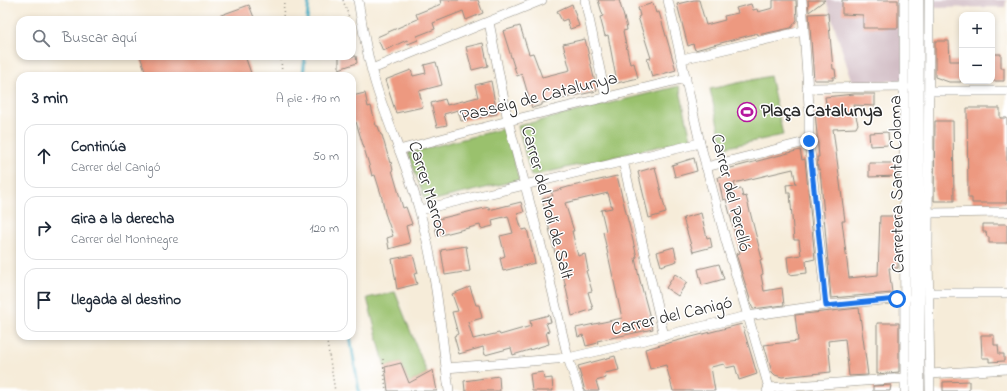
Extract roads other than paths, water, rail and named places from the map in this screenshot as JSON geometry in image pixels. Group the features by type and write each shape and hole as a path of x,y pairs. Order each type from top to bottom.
{"main road":[{"name":"Carretera Santa Coloma","path":"916,0 917,391"}],"street":[{"name":"Carrer Marroc","path":"358,0 372,69 378,90 408,171 420,210 430,258 449,391"},
{"path":"372,69 542,0"},
{"path":"585,0 606,98"},
{"name":"Carrer del Perelló","path":"668,0 706,167 769,390"},
{"path":"802,0 809,141 826,306"},
{"name":"Carretera Santa Coloma","path":"904,0 906,298 905,391"},
{"path":"928,0 930,391"},
{"name":"Carrer del Molí de Salt","path":"489,22 508,121 546,264 568,358 579,391"},
{"path":"682,59 803,30"},
{"name":"Passeig de Catalunya","path":"399,150 508,121 686,78"},
{"path":"807,88 905,87"},
{"path":"929,91 1007,91"},
{"path":"706,167 809,141"},
{"path":"420,210 700,143"},
{"path":"623,161 664,336"},
{"path":"929,213 1007,212"},
{"path":"929,293 1007,293"},
{"name":"Carrer del Canigó","path":"446,368 568,358 748,316 906,298"},
{"path":"930,374 1007,369"},
{"path":"769,390 905,378"}],"waterway":[{"path":"307,16 309,0"},
{"path":"303,72 305,60"},
{"path":"351,340 359,391"}],"place":[{"name":"Plaça Catalunya","path":"747,112"}]}
